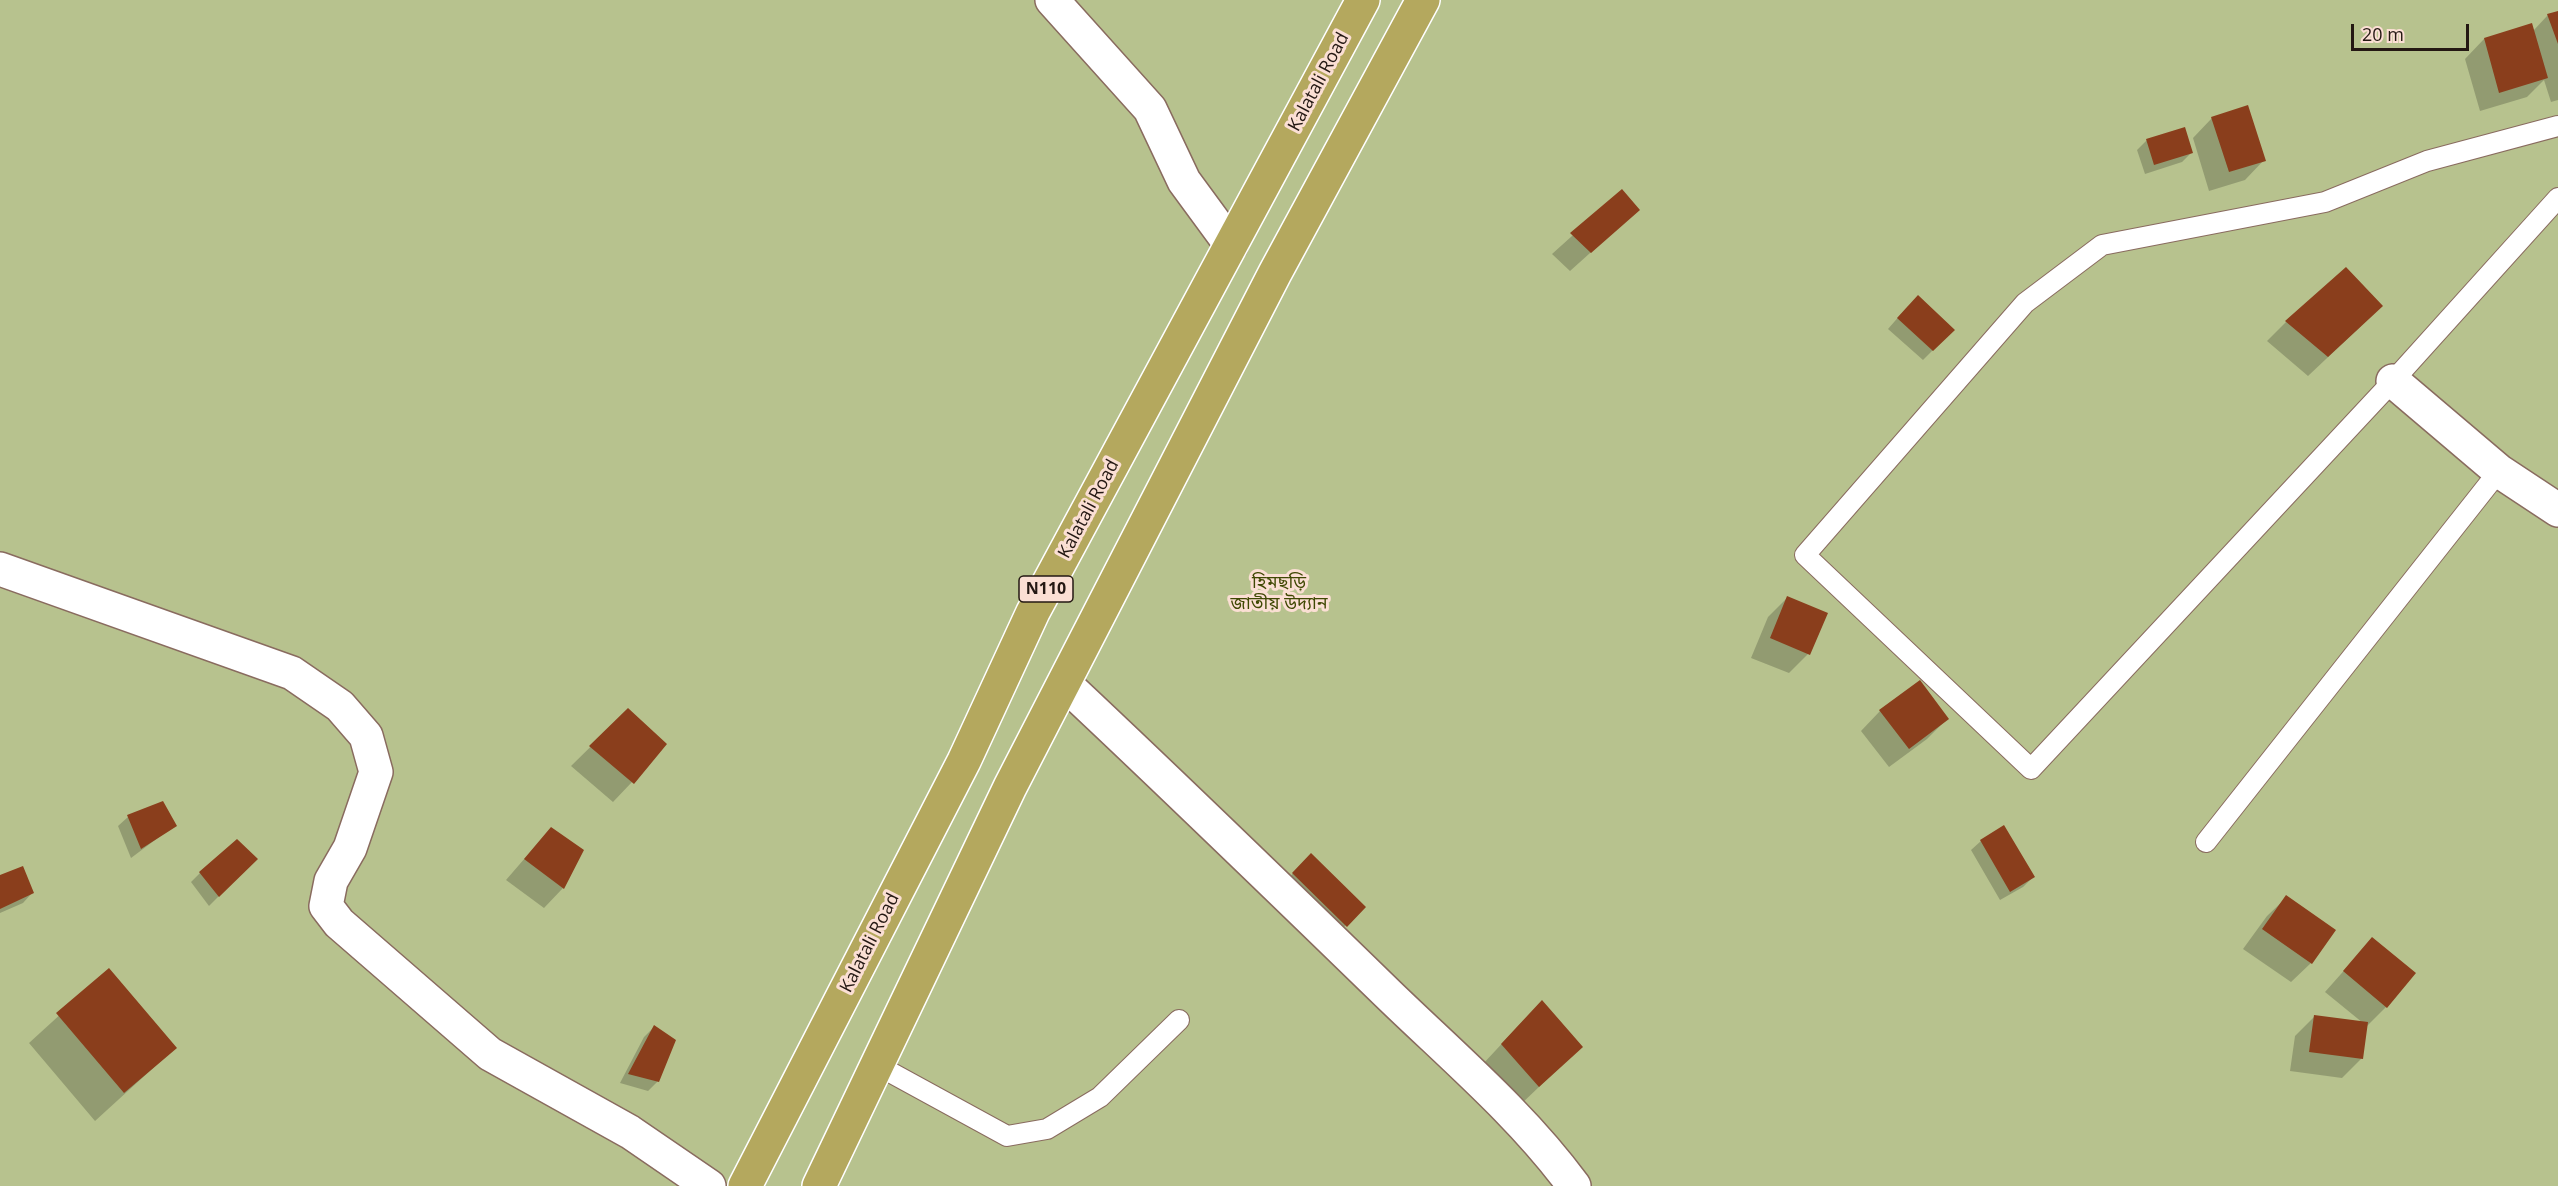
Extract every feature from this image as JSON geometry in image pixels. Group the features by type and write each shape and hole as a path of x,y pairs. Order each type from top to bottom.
{"highway":[{"name":"Kalatali Road","path":"745,1186 964,761 1033,612 1364,0"},
{"path":"819,1186 1010,787 1275,273 1423,0"},
{"path":"964,761 1010,787"}],"street":[{"path":"1052,0 1150,109 1184,181 1231,245"},
{"path":"2393,381 2499,471 2558,510"},
{"path":"0,569 292,673 340,706 366,736 376,772 350,848 331,881 326,906 339,923 490,1054 630,1132 709,1186"},
{"path":"1065,684 1483,1086 1550,1154 1574,1186"}],"lane":[{"path":"2558,126 2427,162 2325,202 2102,245 2025,303 1805,555 2031,769 2393,381 2558,198"},
{"path":"2206,842 2499,471"},
{"path":"877,1065 1007,1136 1047,1130 1100,1097 1179,1020"}],"green space":[{"name":"হিমছড়ি জাতীয় উদ্যান","path":"0,0 2558,0 2558,1186 0,1186"}],"building":[{"path":"2558,11 2558,44 2547,14"},
{"path":"2532,23 2548,78 2499,93 2484,38"},
{"path":"2248,105 2266,161 2229,172 2211,117"},
{"path":"2185,127 2193,153 2154,165 2146,139"},
{"path":"1622,189 1640,210 1591,253 1570,233"},
{"path":"2346,267 2383,306 2328,357 2285,321"},
{"path":"1918,295 1955,330 1933,351 1897,318"},
{"path":"1787,596 1828,613 1810,655 1770,638"},
{"path":"1920,680 1949,719 1909,749 1879,710"},
{"path":"628,708 667,744 634,784 589,746"},
{"path":"163,801 177,826 141,849 127,815"},
{"path":"2004,825 2035,877 2010,892 1980,840"},
{"path":"551,827 584,850 564,889 524,859"},
{"path":"237,839 258,859 219,897 199,872"},
{"path":"1311,853 1366,907 1347,927 1292,873"},
{"path":"23,866 34,893 0,909 0,875"},
{"path":"2286,895 2336,930 2312,964 2262,929"},
{"path":"2372,937 2416,973 2387,1008 2343,971"},
{"path":"109,968 177,1048 124,1093 56,1013"},
{"path":"1542,1000 1583,1047 1539,1087 1501,1044"},
{"path":"2314,1015 2368,1022 2363,1059 2309,1052"},
{"path":"654,1025 676,1040 659,1082 628,1074"}]}
